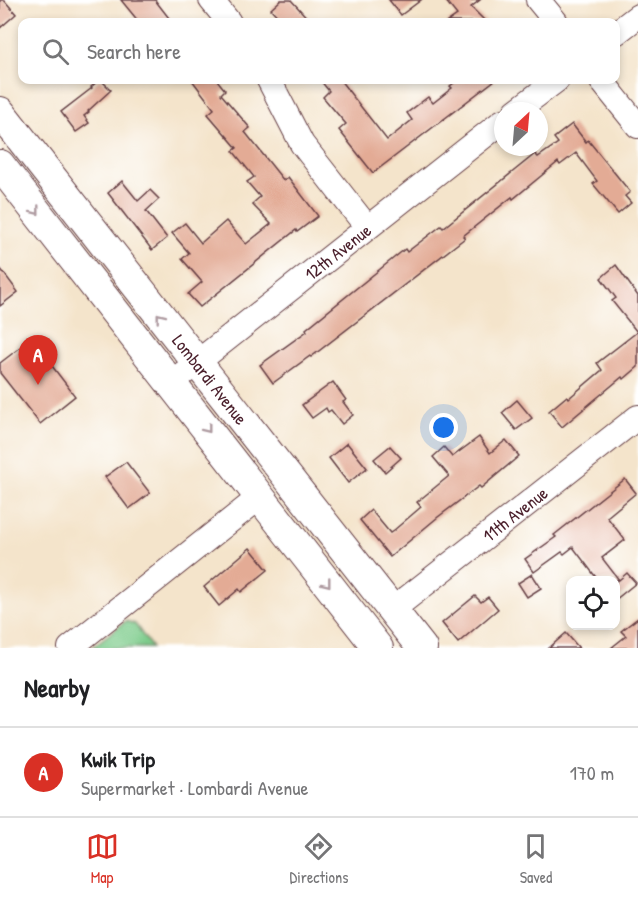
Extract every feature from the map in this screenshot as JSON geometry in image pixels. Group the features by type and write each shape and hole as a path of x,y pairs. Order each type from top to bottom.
{"main road":[{"name":"Lombardi Avenue","path":"0,112 422,648"},
{"name":"Lombardi Avenue","path":"1,170 378,648"},
{"path":"260,497 270,490 277,490 304,516 317,517"}],"street":[{"path":"212,0 226,18"},
{"path":"538,0 553,18"},
{"path":"620,29 638,16"},
{"path":"271,84 302,144 367,227"},
{"path":"528,102 552,84"},
{"path":"604,84 638,126"},
{"name":"12th Avenue","path":"171,383 494,128"},
{"path":"1,170 30,150"},
{"name":"11th Avenue","path":"392,610 638,417"},
{"path":"70,648 260,497"}],"green space":[{"path":"126,621 135,624 152,648 91,648"}],"building":[{"path":"0,0 4,0 16,14 0,28"},
{"path":"121,0 155,0 169,18 136,18"},
{"path":"281,0 291,0 307,18 279,18 271,9"},
{"path":"389,0 421,0 401,15"},
{"path":"445,0 480,0 471,7 482,18 453,18 457,15"},
{"path":"94,84 105,84 111,90 84,116 89,123 76,132 61,112"},
{"path":"195,84 220,84 225,90 221,94 250,128 245,132 284,181 288,177 318,216 297,232 296,230 200,307 188,294 202,282 182,259 189,253 172,233 185,223 201,243 226,221 246,244 271,224 252,204 260,197 247,182 254,177 233,151 237,148 208,114 214,109"},
{"path":"323,84 343,84 387,140 412,120 407,113 428,97 433,103 452,88 450,86 453,84 490,84 373,173 339,130 346,124 323,97 329,91"},
{"path":"572,124 630,192 625,196 631,203 618,214 593,184 597,181 576,153 560,165 558,162 463,236 465,238 311,357 273,383 260,365 307,331 306,329 405,249 407,252 441,226 443,228 533,156 548,156 548,150 558,143 554,138"},
{"path":"122,181 138,201 150,190 159,199 146,211 167,238 152,250 108,193"},
{"path":"616,265 638,296 638,367 624,379 622,377 562,427 549,411 567,396 569,398 602,370 597,363 637,332 612,301 616,298 601,278"},
{"path":"0,268 18,292 0,306"},
{"path":"30,340 37,348 42,344 53,358 49,362 75,396 40,424 0,373 0,363"},
{"path":"333,382 346,400 343,402 353,415 342,424 331,410 328,412 326,408 312,418 302,405"},
{"path":"517,400 532,418 516,430 502,413"},
{"path":"479,437 490,453 506,440 519,456 481,488 479,486 438,517 390,557 360,520 371,510 390,533 393,531 421,507 417,502 449,476 433,457 444,447 452,457"},
{"path":"347,443 367,468 348,483 329,458"},
{"path":"390,446 401,458 385,472 374,459"},
{"path":"126,462 150,493 129,509 105,477"},
{"path":"625,479 636,493 607,517 625,540 602,558 616,576 595,576 573,547 534,572 525,559 556,537 554,535"},
{"path":"250,548 268,570 241,592 239,589 219,606 204,587"},
{"path":"627,573 636,583 620,596 620,579"},
{"path":"532,574 541,588 527,597 518,583"},
{"path":"475,596 481,602 488,597 498,609 458,643 442,623"},
{"path":"638,618 638,648 611,648 626,636 621,631"},
{"path":"566,633 579,648 549,648"}],"place":[{"name":"Kwik Trip","path":"38,385"}]}
